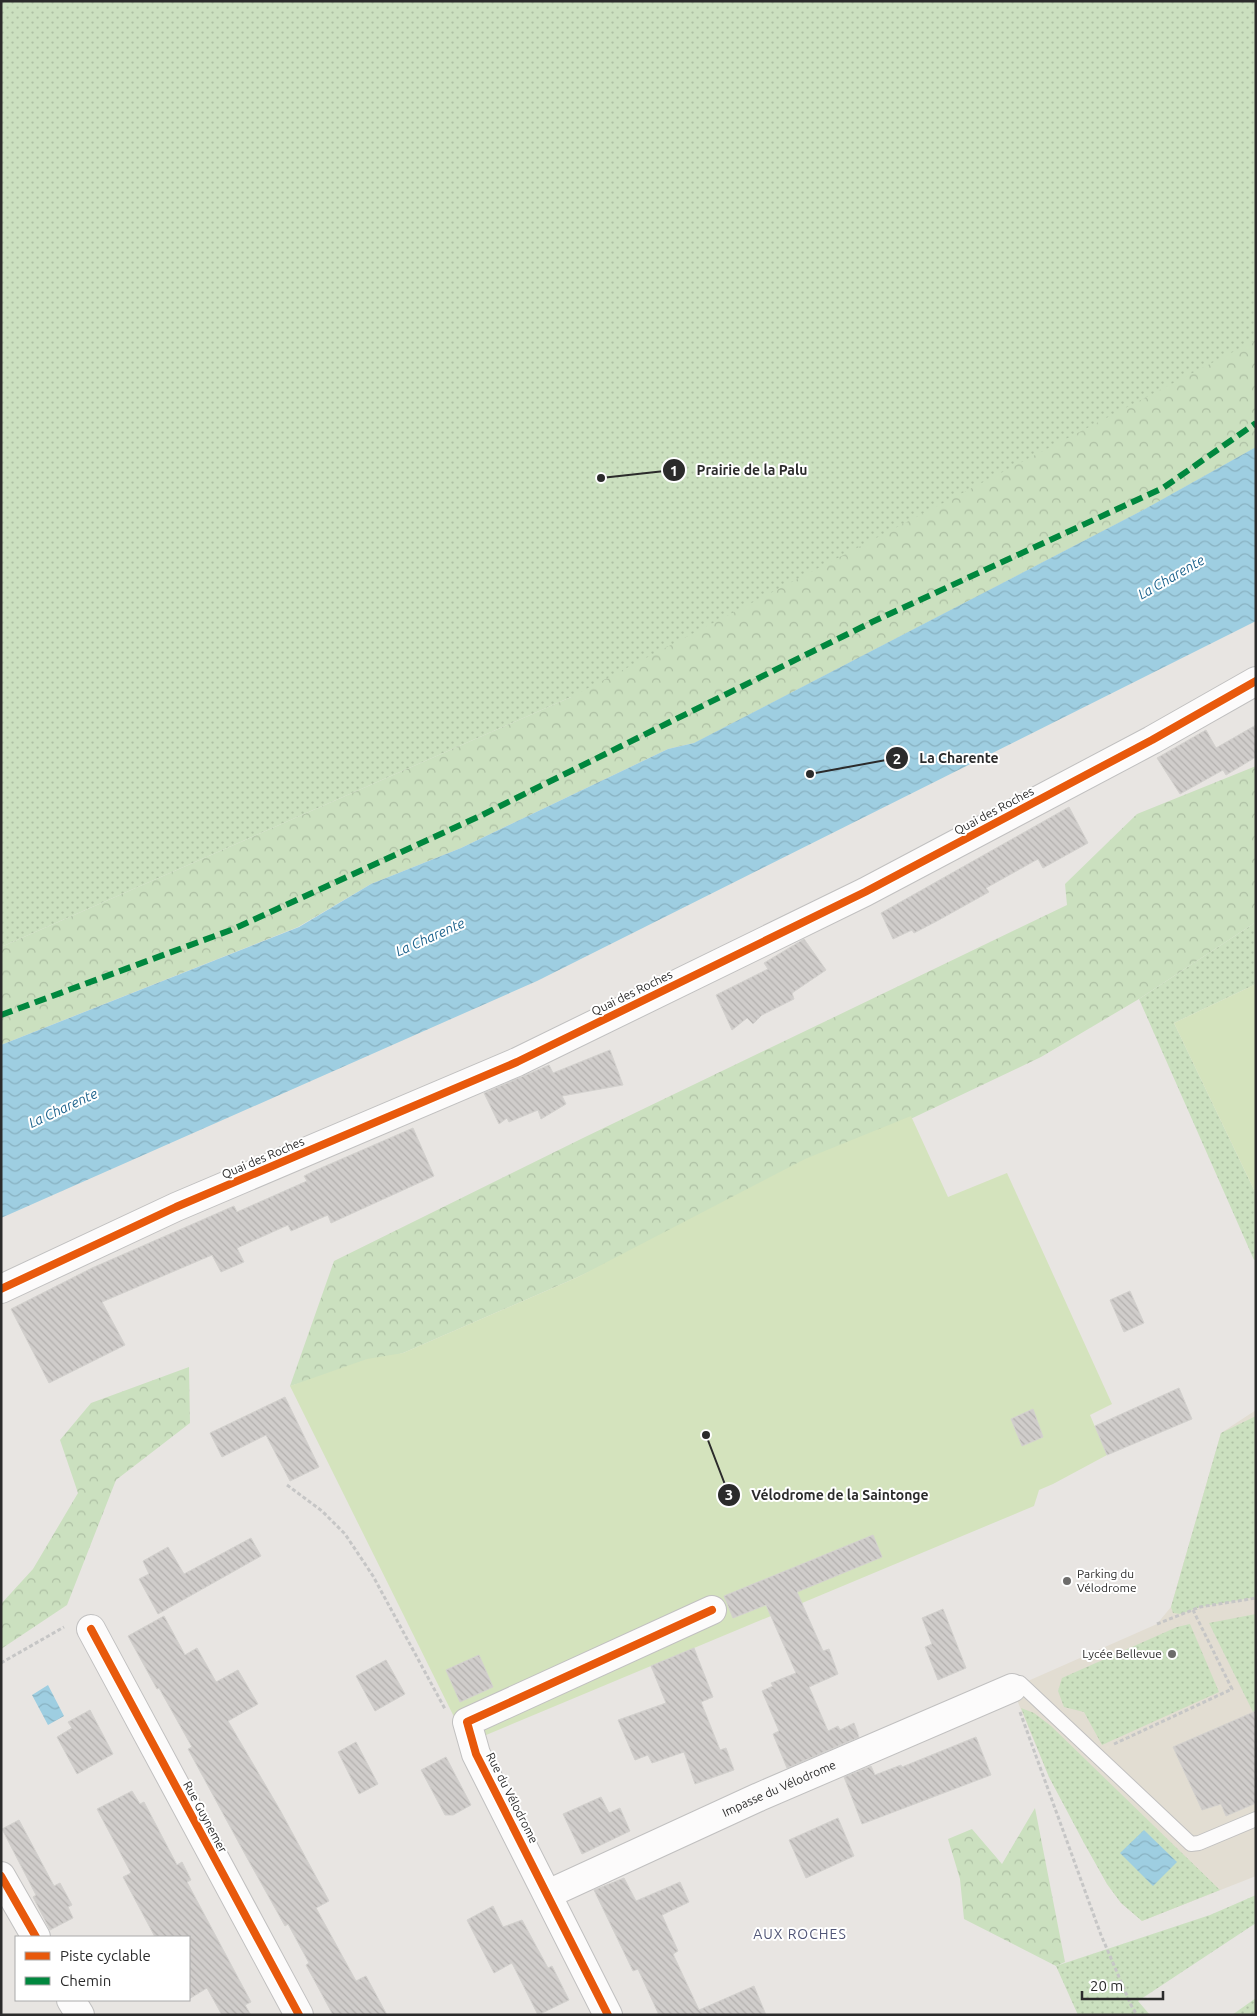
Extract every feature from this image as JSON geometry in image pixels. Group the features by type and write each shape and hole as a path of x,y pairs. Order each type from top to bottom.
{"street":[{"name":"Quai des Roches","path":"1,1289 176,1207 517,1062 865,892 1144,744 1256,681"},
{"name":"Rue du Vélodrome","path":"608,2015 476,1754 467,1722 712,1610"},
{"name":"Rue Guynemer","path":"91,1629 299,2015"},
{"name":"Impasse du Vélodrome","path":"548,1894 759,1797 1016,1686"},
{"path":"1,1876 35,1936"},
{"path":"72,2001 80,2015"}],"lane":[{"path":"1016,1686 1096,1753 1191,1844 1199,1843 1256,1819"}],"path":[{"path":"287,1485 322,1512 345,1534 373,1576 448,1715"},
{"path":"1157,1624 1200,1607 1256,1598"},
{"path":"1096,1753 1232,1689 1193,1610"},
{"path":"1,1663 71,1624 91,1629"},
{"path":"1016,1686 1101,1935 1131,2006 1137,2015"}],"shaded area":[{"name":"Lycée Bellevue","path":"1256,1410 1256,1876 1142,1921 1121,1903 1107,1884 1049,1777 1012,1688 1157,1624 1171,1607 1221,1433"}],"green space":[{"path":"1,1 1256,1 1256,447 1145,509 694,743 571,697 1,947"},
{"path":"1256,340 1256,447 1145,509 694,743 668,749 461,848 371,884 298,927 1,1045 1,947 571,697"},
{"path":"1256,766 1256,922 1139,999 1041,1057 578,1277 403,1353 290,1386 334,1261 583,1138 1067,905 1065,884 1137,814"},
{"path":"1256,922 1256,984 1174,1023 1256,1194 1256,1259 1254,1260 1139,999"},
{"path":"1256,984 1256,1194 1174,1023"},
{"path":"911,1116 948,1197 1007,1173 1112,1404 1090,1415 1107,1455 1039,1490 1034,1506 467,1743 290,1386 367,1359 403,1353 578,1277 805,1159"},
{"path":"189,1367 190,1423 116,1480 67,1605 1,1649 1,1604 33,1569 78,1493 60,1440 91,1403"},
{"path":"1256,1416 1256,1597 1200,1607 1181,1614 1173,1613 1171,1607 1221,1433"},
{"path":"1256,1614 1256,1711 1253,1712 1209,1623"},
{"path":"1190,1624 1219,1692 1102,1745 1084,1712 1064,1707 1058,1691 1062,1678 1177,1627"},
{"path":"1021,1708 1034,1713 1051,1726 1220,1890 1142,1921 1121,1903 1107,1884 1049,1777"},
{"path":"1035,1808 1065,1962 1056,1966 964,1919 960,1879 948,1839 972,1829 1002,1864"},
{"path":"1256,1895 1256,1923 1138,2001 1150,2015 1078,2015 1056,1966 1210,1915"},
{"path":"1256,1998 1256,2015 1232,2015"}],"water":[{"path":"1256,447 1256,621 537,981 1,1218 1,1045 299,927 371,884 461,848 668,749 694,743 1145,509"},
{"path":"48,1685 64,1716 48,1725 32,1695"},
{"path":"1144,1830 1177,1862 1153,1886 1120,1853"}],"building":[{"path":"1256,725 1256,757 1226,775 1223,770 1180,794 1157,758 1206,730 1216,748"},
{"path":"1069,807 1088,843 1043,868 1038,859 986,888 989,892 937,921 914,933 912,930 893,939 881,913"},
{"path":"804,939 826,970 792,993 794,999 762,1015 753,1024 747,1018 732,1030 716,995 768,969 764,963"},
{"path":"610,1050 623,1085 562,1096 566,1104 541,1119 538,1110 509,1122 507,1118 499,1124 484,1093 549,1065 553,1073"},
{"path":"413,1128 434,1176 331,1223 328,1215 291,1231 288,1225 237,1248 244,1262 221,1272 212,1255 102,1302 125,1345 49,1383 11,1309 92,1268 234,1206 237,1212 307,1181 304,1176"},
{"path":"1130,1291 1144,1323 1124,1332 1110,1300"},
{"path":"1179,1388 1192,1419 1107,1455 1095,1426"},
{"path":"285,1397 319,1467 290,1481 266,1435 222,1457 210,1433"},
{"path":"1033,1409 1043,1437 1022,1446 1011,1419"},
{"path":"873,1535 882,1557 797,1592 823,1651 829,1649 838,1674 809,1687 828,1731 838,1726 840,1730 854,1723 859,1737 787,1768 773,1734 779,1731 762,1691 773,1686 771,1683 796,1673 766,1605 733,1618 724,1596"},
{"path":"251,1538 261,1556 158,1614 139,1579 149,1574 143,1561 168,1547 184,1574"},
{"path":"943,1609 966,1668 938,1680 925,1647 932,1644 922,1618"},
{"path":"164,1616 185,1655 197,1648 216,1682 238,1670 258,1704 228,1721 280,1810 329,1901 316,1908 356,1981 366,1976 387,2015 333,2015 306,1965 309,1963 288,1924 285,1926 246,1856 188,1749 192,1747 128,1636"},
{"path":"694,1648 713,1697 701,1702 720,1750 726,1748 734,1770 695,1784 684,1752 652,1763 648,1755 635,1760 618,1720 666,1703 651,1666"},
{"path":"479,1655 493,1687 460,1702 446,1670"},
{"path":"386,1660 405,1694 375,1711 356,1676"},
{"path":"90,1710 113,1754 77,1774 57,1737 72,1728 68,1722"},
{"path":"1256,1711 1256,1803 1226,1816 1221,1804 1202,1810 1173,1747"},
{"path":"976,1737 991,1775 862,1824 844,1777 871,1766 875,1775 901,1765 902,1767"},
{"path":"356,1742 378,1784 359,1794 338,1752"},
{"path":"446,1757 471,1805 453,1815 445,1815 421,1770"},
{"path":"132,1791 140,1804 144,1802 177,1865 182,1862 191,1880 187,1882 251,2002 245,2005 251,2015 222,2015 207,1988 190,1998 190,1936 154,1936 123,1877 131,1873 97,1809"},
{"path":"601,1797 609,1813 620,1808 630,1831 582,1854 563,1814"},
{"path":"838,1818 854,1856 806,1878 789,1840"},
{"path":"19,1820 54,1886 60,1883 72,1905 68,1907 73,1918 50,1930 33,1897 36,1895 2,1829"},
{"path":"624,1878 636,1901 680,1882 689,1902 662,1915 678,1951 673,1954 699,2010 754,1986 766,2015 659,2015 638,1969 633,1971 594,1890"},
{"path":"493,1906 503,1927 522,1920 548,1968 552,1966 569,2000 538,2015 512,1963 494,1973 467,1920"}],"marked path":[{"path":"1,1015 231,930 478,817 872,622 1163,488 1256,423"}],"cycle path":[{"path":"1,1289 176,1207 517,1062 865,892 1152,740 1256,681"},
{"path":"608,2015 476,1754 467,1722 712,1610"},
{"path":"91,1629 299,2015"},
{"path":"1,1876 35,1936"}],"place":[{"name":"Prairie de la Palu","path":"601,478"},
{"name":"La Charente","path":"810,774"},
{"name":"Vélodrome de la Saintonge","path":"706,1435"},
{"name":"Parking du Vélodrome","path":"1067,1581"},
{"name":"Lycée Bellevue","path":"1172,1654"}],"district":[{"name":"AUX ROCHES","path":"800,1934"}]}
